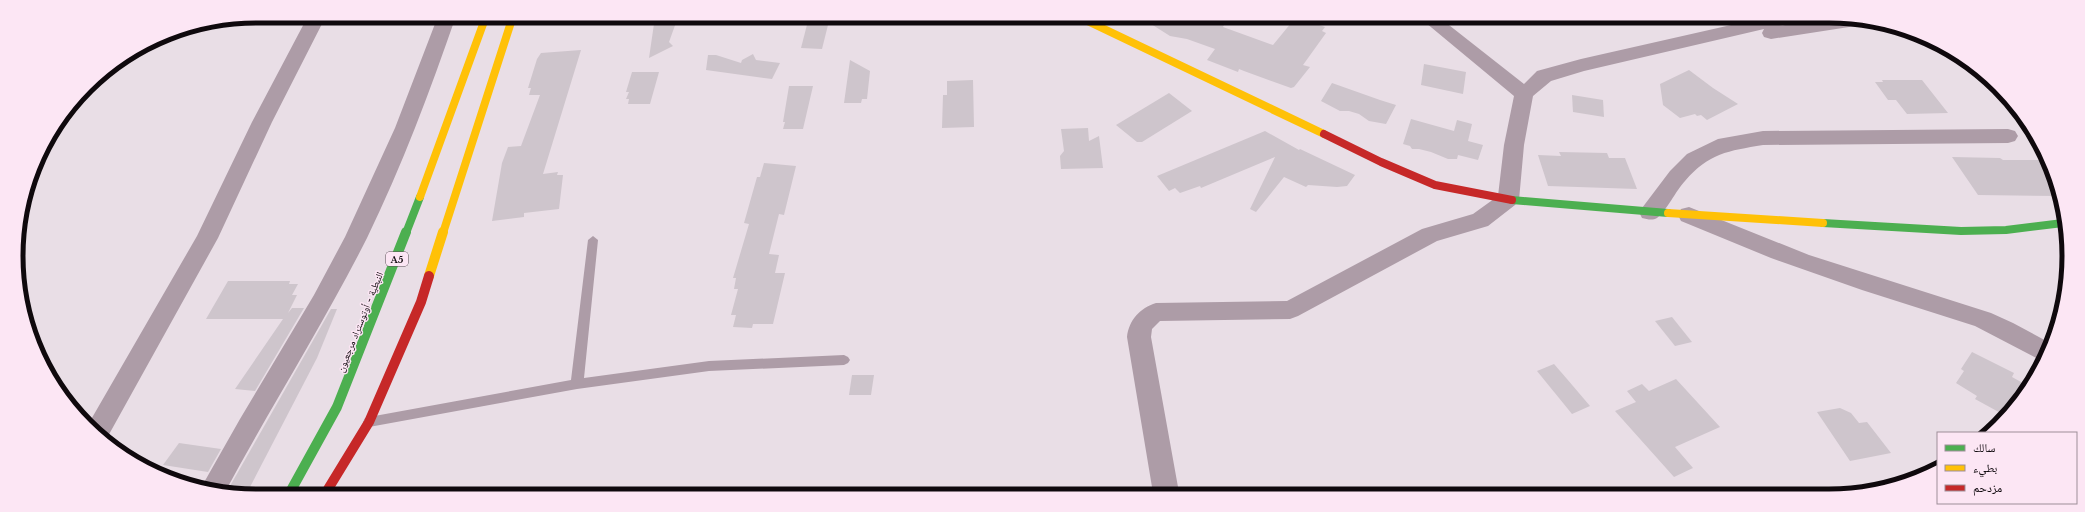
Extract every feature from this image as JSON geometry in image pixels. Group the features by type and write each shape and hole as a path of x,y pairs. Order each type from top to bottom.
{"main road":[{"name":"النبطية - أوتوستراد مرجعيون","path":"291,489 337,407 403,243 483,23"},
{"path":"328,489 369,422 421,302 511,23"},
{"path":"1092,23 1294,118 1381,162 1435,185 1508,200 1689,215 1962,232 2006,230 2060,223"}],"street":[{"path":"99,429 207,238 262,122 313,23"},
{"path":"215,485 258,408 329,289 357,236 396,149 444,23"},
{"path":"1435,23 1524,94"},
{"path":"1166,489 1139,337 1139,329 1143,320 1156,312 1290,310 1430,235 1480,220 1508,200 1514,145 1524,94 1544,76 1574,67 1765,23"},
{"path":"1732,30 1758,36 1838,23"},
{"path":"1650,212 1677,176 1694,159 1718,146 1763,138 2008,136"},
{"path":"1689,215 1737,237 1790,257 1959,310 2001,326 2042,350"}],"lane":[{"path":"577,384 593,240"},
{"path":"369,422 577,384 709,366 844,360"}],"building":[{"path":"654,23 676,23 669,42 673,46 649,58"},
{"path":"807,23 828,23 822,49 801,48"},
{"path":"1149,23 1219,23 1224,25 1223,27 1273,45 1291,23 1313,23 1325,27 1322,31 1326,33 1303,65 1310,67 1294,87 1291,88 1239,69 1238,72 1207,60 1215,49 1187,39 1170,36"},
{"path":"581,50 543,174 558,172 557,175 563,175 559,209 524,213 524,217 492,221 502,163 508,147 521,146 540,95 529,95 531,88 528,88 537,59 541,53"},
{"path":"753,54 756,60 780,63 772,79 706,70 708,55 716,55 741,63 742,60"},
{"path":"850,60 870,71 867,99 862,99 861,103 844,103"},
{"path":"1424,64 1466,72 1463,94 1421,85"},
{"path":"1689,70 1738,104 1707,120 1701,115 1697,116 1695,114 1680,118 1663,105 1660,84"},
{"path":"632,72 659,72 650,104 628,104 629,99 626,99 629,92 626,92"},
{"path":"973,80 974,127 942,128 943,95 947,95 947,81"},
{"path":"1882,80 1922,80 1948,113 1907,114 1896,100 1888,100 1875,82 1883,82"},
{"path":"1332,83 1396,105 1386,124 1369,121 1359,114 1349,111 1340,111 1321,101"},
{"path":"789,86 813,86 803,129 783,129"},
{"path":"1169,93 1192,111 1142,142 1137,142 1116,125"},
{"path":"1572,95 1603,100 1604,117 1573,112"},
{"path":"1411,119 1454,131 1457,120 1472,124 1468,141 1483,145 1478,160 1458,155 1457,159 1448,159 1431,152 1412,149 1410,146 1403,144"},
{"path":"1088,128 1089,141 1099,136 1103,168 1061,169 1060,156 1064,151 1061,129"},
{"path":"1265,131 1299,150 1300,149 1355,175 1347,186 1337,187 1308,185 1306,187 1284,177 1256,212 1250,209 1275,157 1201,188 1200,186 1180,193 1175,188 1169,191 1157,176"},
{"path":"1559,152 1607,153 1609,158 1625,158 1637,189 1548,186 1538,155 1561,156"},
{"path":"1952,157 2000,158 2003,160 2041,160 2050,181 2054,196 1978,195"},
{"path":"764,163 796,166 784,215 779,214 769,254 779,255 775,273 785,273 773,324 753,324 752,328 733,327 736,315 731,315 738,289 734,289 736,278 733,278 749,224 744,223 757,177 760,177"},
{"path":"228,281 290,281 289,284 298,284 292,295 297,295 288,313 292,308 304,308 255,391 235,389 283,319 206,319"},
{"path":"331,309 337,309 317,358 250,487 230,486"},
{"path":"1672,317 1692,342 1675,346 1655,321"},
{"path":"1972,352 2014,373 2012,377 2021,382 2022,386 2001,413 1975,399 1977,396 1956,383 1964,371 1961,369"},
{"path":"1554,364 1590,406 1572,414 1537,371"},
{"path":"852,375 874,375 871,395 849,395"},
{"path":"1676,379 1720,427 1675,447 1693,468 1674,477 1615,411 1636,402 1627,391 1642,384 1649,391"},
{"path":"1840,408 1851,413 1859,423 1867,422 1891,453 1850,461 1817,412"},
{"path":"179,443 221,449 208,472 163,465"}],"traffic: fast":[{"path":"292,489 337,407 420,197"},
{"path":"1512,200 1668,213"},
{"path":"1823,223 1961,231 2006,230 2060,223"}],"traffic: slow":[{"path":"420,197 483,23"},
{"path":"429,276 511,23"},
{"path":"1092,23 1324,134"},
{"path":"1668,213 1823,223"}],"traffic: jam":[{"path":"1324,134 1381,162 1435,185 1512,200"},
{"path":"328,489 369,422 421,302 429,276"}]}
